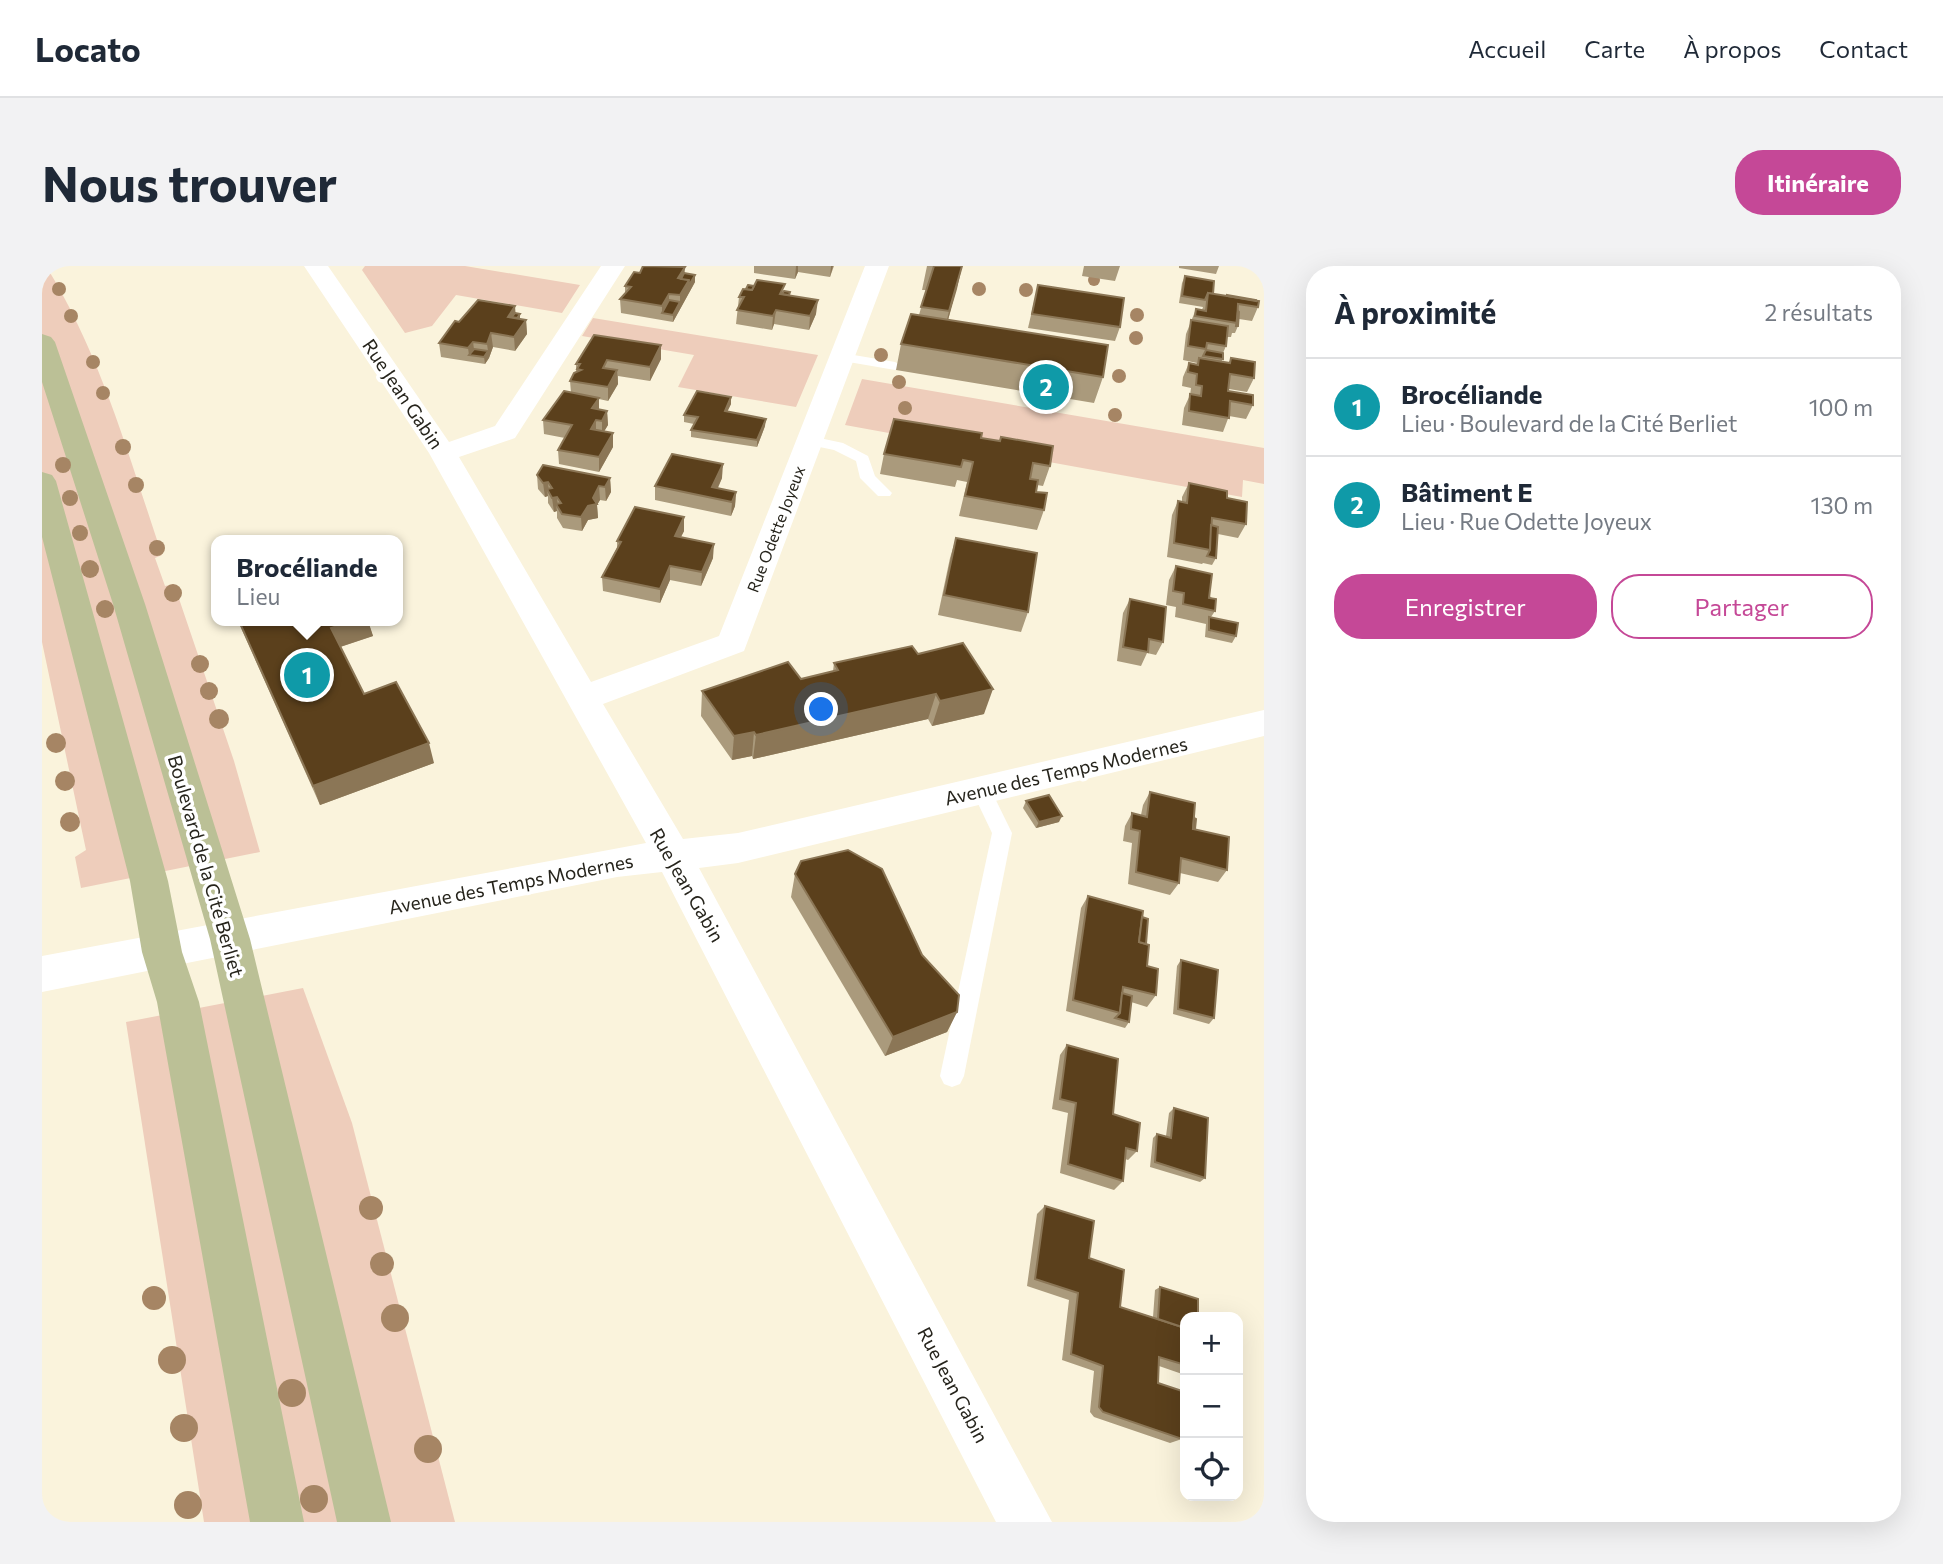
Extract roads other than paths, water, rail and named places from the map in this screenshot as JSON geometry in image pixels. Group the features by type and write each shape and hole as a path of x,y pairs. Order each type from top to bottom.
{"main road":[{"name":"Boulevard de la Cité Berliet","path":"42,342 129,604 230,939 364,1522"},
{"path":"42,481 149,881 162,952 178,1002 277,1522"}],"street":[{"name":"Rue Jean Gabin","path":"316,266 443,453 583,698 706,916 1025,1522"},
{"path":"443,453 505,432 613,266"},
{"name":"Rue Odette Joyeux","path":"583,698 732,643 877,266"},
{"name":"Avenue des Temps Modernes","path":"42,974 617,862 738,849 1264,723"}],"lane":[{"path":"842,357 895,366"},
{"path":"810,442 838,446 863,459 868,478 884,493"},
{"path":"952,1076 1002,833 982,791"}],"place":[{"name":"Bâtiment E","path":"1046,387"},
{"name":"Brocéliande","path":"307,675"}]}
